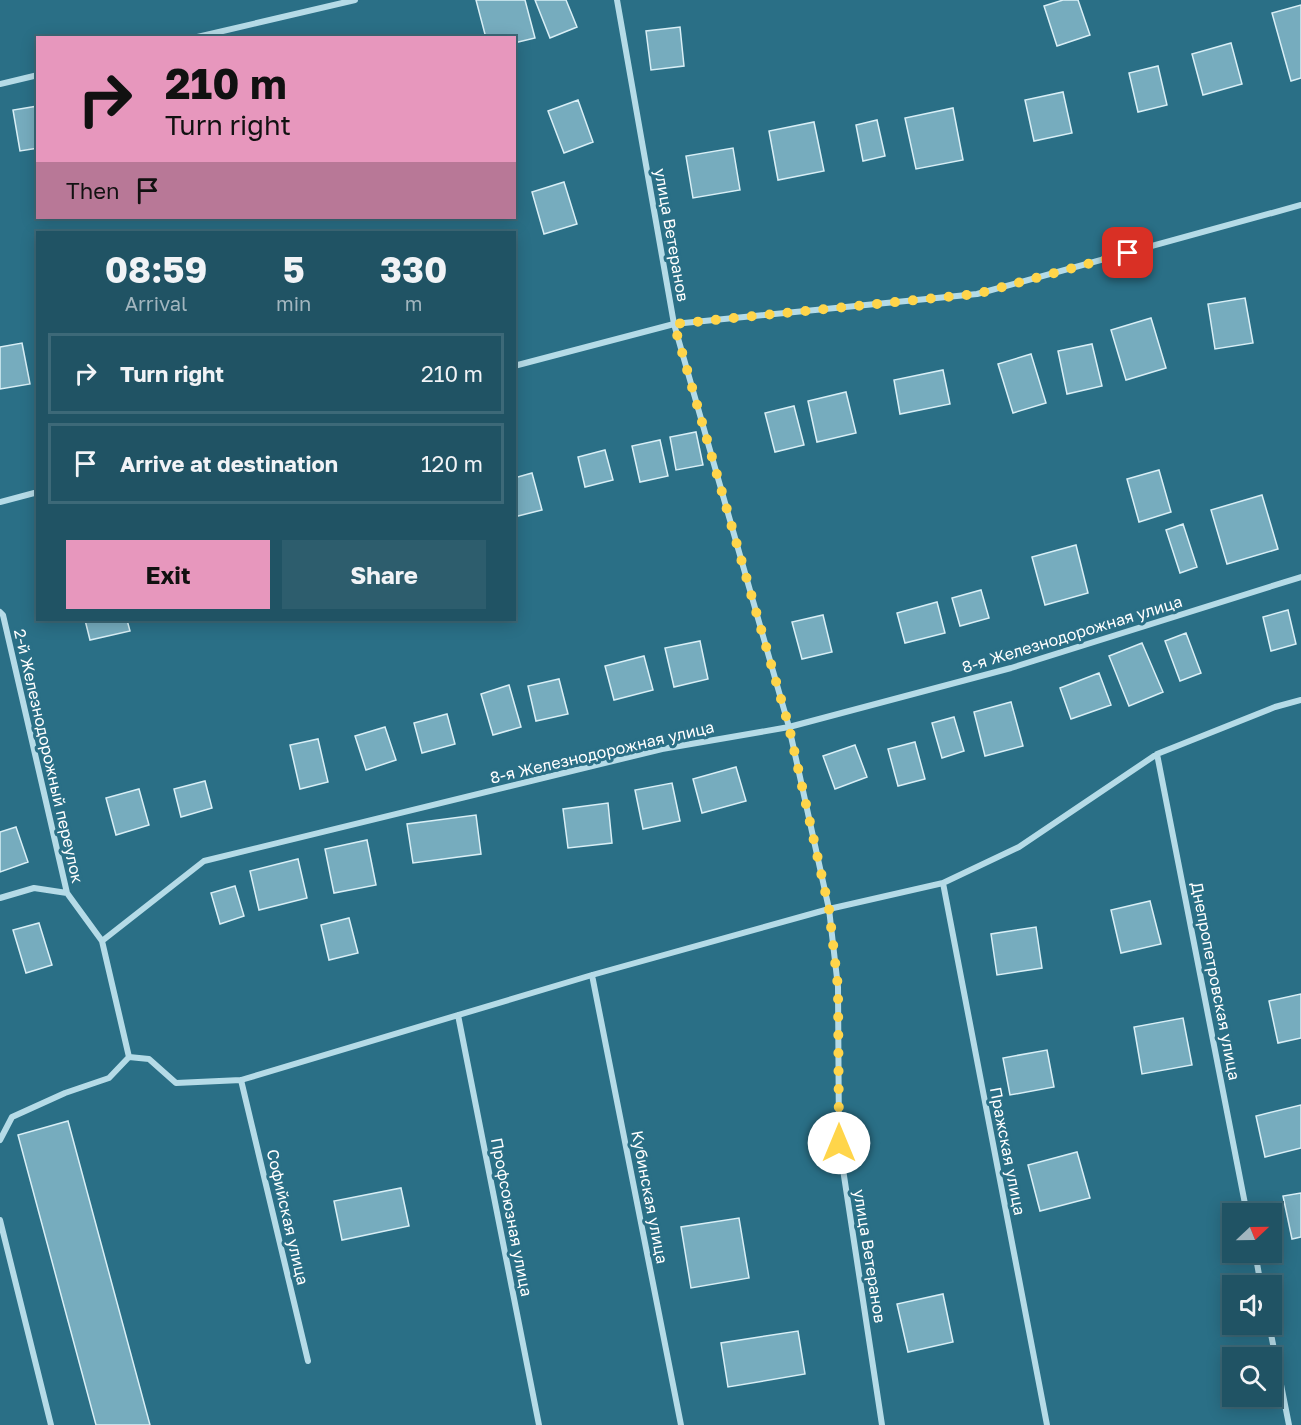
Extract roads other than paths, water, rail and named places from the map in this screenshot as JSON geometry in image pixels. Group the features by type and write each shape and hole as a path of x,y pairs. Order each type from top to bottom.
{"street":[{"path":"202,36 355,0"},
{"name":"улица Ветеранов","path":"617,0 674,324 789,727 829,909 838,987 839,1143 882,1425"},
{"path":"0,84 36,75"},
{"path":"516,365 674,324 977,294 1301,205"},
{"path":"0,502 36,493"},
{"name":"8-я Железнодорожная улица","path":"102,941 204,861 662,748 789,727 1011,668 1301,577"},
{"name":"2-й Железнодорожный переулок","path":"0,612 3,615 67,893 102,941 129,1057"},
{"path":"0,1140 12,1116 65,1093 109,1078 129,1057 149,1059 176,1083 242,1080 592,975 829,909 943,883 1018,847 1157,754 1275,707 1301,700"},
{"name":"Днепропетровская улица","path":"1157,754 1245,1203"},
{"name":"Пражская улица","path":"943,883 1047,1425"},
{"path":"0,898 34,888 67,893"},
{"name":"Кубинская улица","path":"592,975 681,1425"},
{"name":"Профсоюзная улица","path":"458,1015 539,1425"},
{"name":"Софийская улица","path":"242,1080 308,1361"},
{"path":"0,1221 51,1425"},
{"path":"1271,1335 1289,1425"}]}
